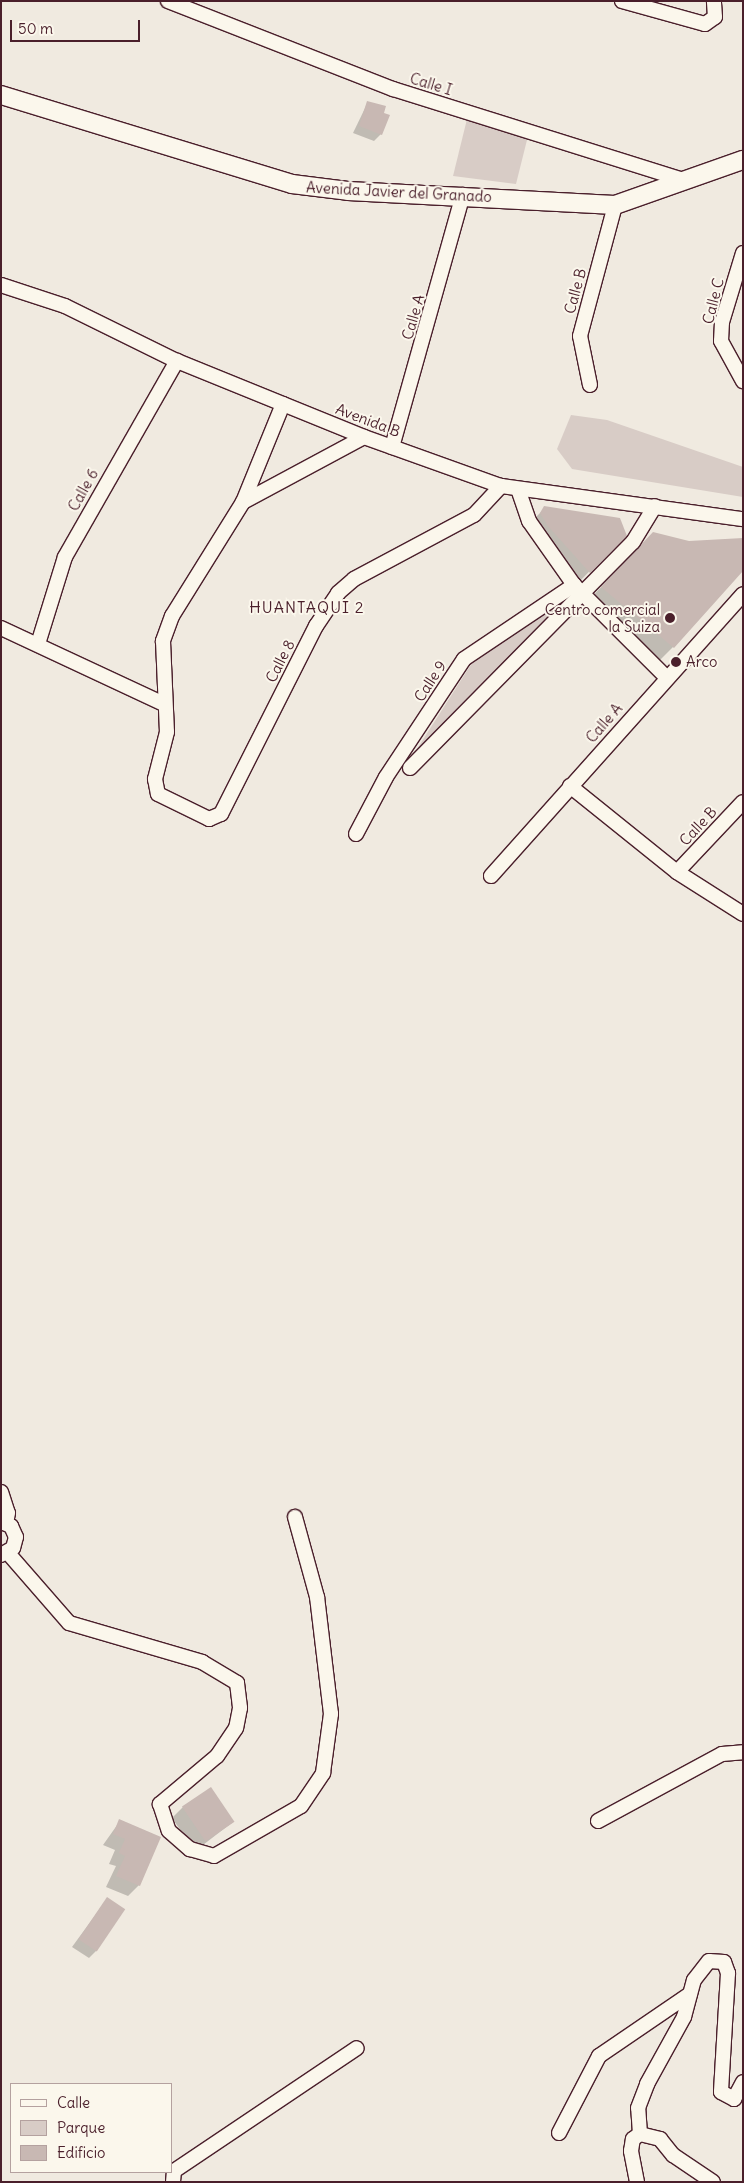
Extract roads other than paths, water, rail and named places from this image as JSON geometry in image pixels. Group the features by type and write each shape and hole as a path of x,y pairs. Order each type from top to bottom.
{"street":[{"name":"Calle I","path":"168,1 393,89 690,182"},
{"path":"622,1 705,24 715,17 714,1"},
{"name":"Avenida Javier del Granado","path":"1,95 292,184 348,191 463,195 615,205 690,182 743,160"},
{"name":"Calle A","path":"392,447 463,195"},
{"name":"Calle B","path":"590,385 580,336 615,205"},
{"name":"Calle C","path":"743,253 722,322 721,341 743,381"},
{"name":"Avenida B","path":"1,284 65,306 177,361 364,437 501,486 518,490 655,506 743,519"},
{"name":"Calle 6","path":"38,644 66,557 177,361"},
{"path":"164,704 160,660 172,616 243,502 283,404"},
{"path":"243,502 364,437"},
{"name":"Calle 8","path":"164,704 167,732 155,779 158,794 209,819 221,814 316,626 338,593 371,569 474,515 501,486"},
{"path":"518,490 529,521 578,589 666,677"},
{"path":"410,768 578,589 633,542 655,506"},
{"name":"Calle 9","path":"356,834 386,777 464,659 578,589"},
{"name":"Calle A","path":"491,876 666,677 743,594"},
{"path":"1,628 164,704"},
{"path":"570,786 677,872 743,914"},
{"name":"Calle B","path":"677,872 743,802"},
{"path":"1,1492 8,1513 4,1522 16,1537 5,1554 69,1623 202,1662 237,1683 240,1708 236,1728 217,1756 160,1804 169,1831 190,1849 214,1856 301,1806 323,1773 331,1714 317,1597 295,1517"},
{"path":"598,1821 722,1754 743,1752"},
{"path":"640,2134 638,2108 684,2017 700,1968 709,1961 724,1962 728,1974 721,2092 734,2099 743,2082"},
{"path":"558,2133 599,2056 690,1994"},
{"path":"174,2182 174,2171 357,2048"},
{"path":"637,2182 631,2151 633,2139 640,2134 660,2139 673,2155 713,2182"}],"place":[{"name":"Centro comercial la Suiza","path":"670,618"},
{"name":"Arco","path":"676,662"}],"district":[{"name":"HUANTAQUI 2","path":"307,607"}]}
